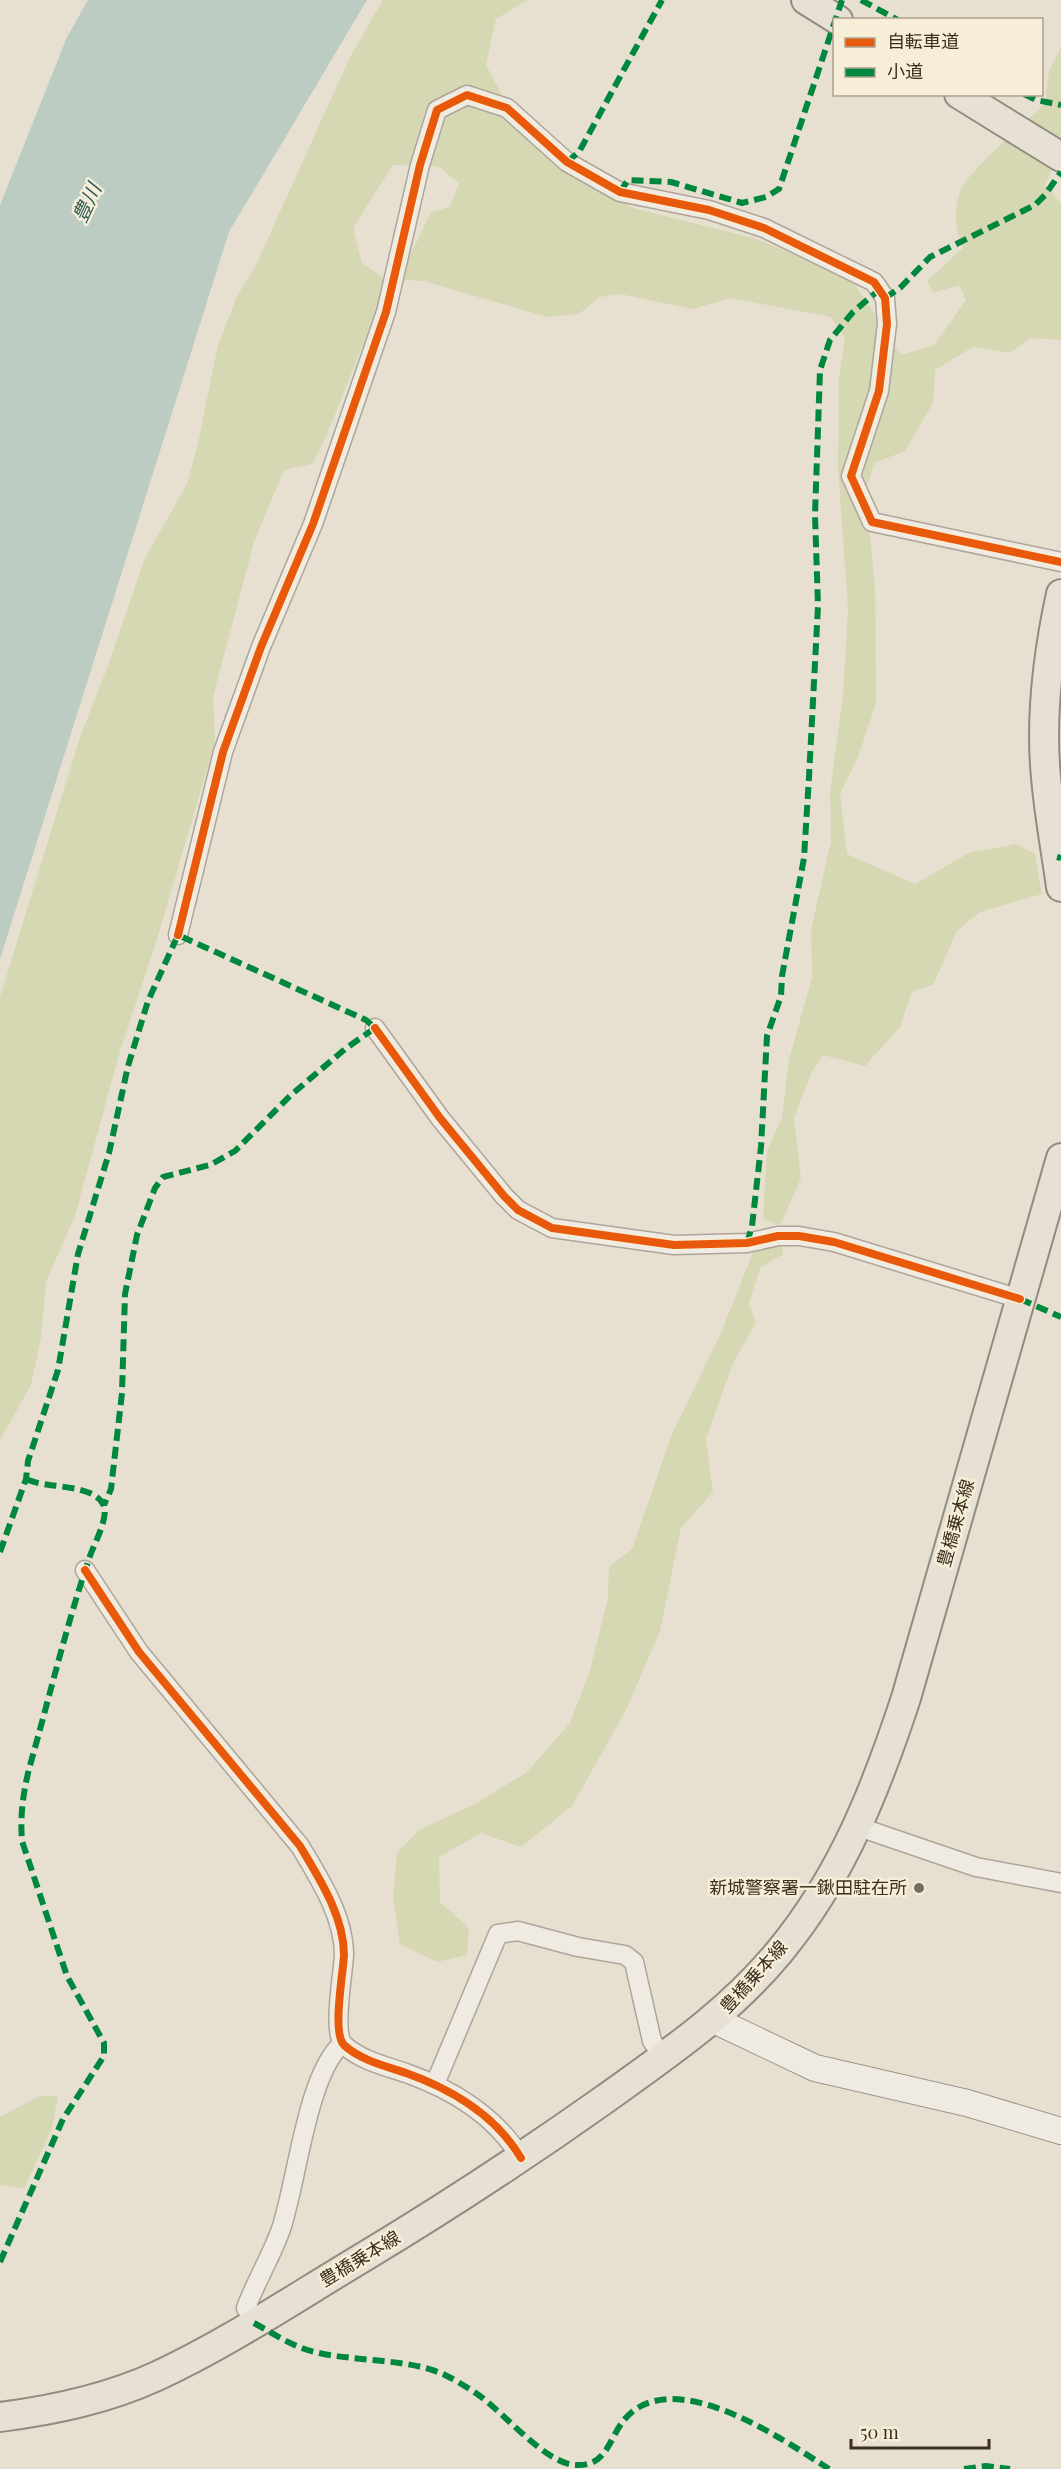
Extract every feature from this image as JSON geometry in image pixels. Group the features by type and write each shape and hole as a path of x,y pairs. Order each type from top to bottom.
{"main road":[{"path":"806,0 835,18"},
{"path":"962,96 1061,157"},
{"path":"1061,594 1052,637 1045,701 1046,776 1061,887"},
{"name":"豊橋乗本線","path":"0,2417 62,2409 119,2391 158,2376 254,2323 521,2158 714,2020 780,1952 822,1893 859,1827 882,1771 906,1698 1061,1158"}],"street":[{"path":"178,935 223,752 261,646 313,524 386,312 420,165 437,110 467,95 507,108 567,162 620,192 709,210 764,228 874,282 885,298 887,324 879,391 851,476 872,522 1061,562"},
{"path":"375,1028 440,1118 504,1196 518,1210 552,1228 674,1245 747,1244 778,1236 799,1236 834,1242 1020,1299"},
{"path":"85,1570 139,1652 300,1846 321,1882 336,1916 344,1951 337,2029 342,2044 363,2058 435,2084 476,2108 512,2143 521,2158"},
{"path":"859,1827 976,1867 1061,1883"},
{"path":"435,2084 498,1934 518,1931 578,1947 626,1955 634,1962 652,2041 663,2057"},
{"path":"714,2020 815,2067 967,2103 1061,2131"},
{"path":"254,2323 246,2308 261,2278 281,2227 318,2084 332,2052 342,2044"}],"green space":[{"path":"383,0 527,0 496,19 486,65 517,124 565,172 633,208 753,238 812,261 854,284 875,314 877,331 902,355 934,345 966,300 959,285 933,293 927,281 963,248 956,219 961,190 986,159 1045,104 1049,71 1061,47 1061,147 1045,185 1061,203 1061,340 1030,338 1010,353 973,347 935,370 933,403 905,451 874,463 866,491 875,587 876,703 858,757 840,794 847,854 915,884 969,853 1016,844 1035,854 1042,894 980,912 957,931 933,985 912,991 900,1027 865,1066 823,1055 812,1071 794,1118 801,1178 780,1226 763,1218 767,1151 782,1118 789,1059 812,978 811,930 831,841 830,793 843,694 848,610 838,467 839,377 845,338 831,317 730,298 693,309 620,294 600,297 579,314 547,317 424,281 405,280 409,258 431,212 450,207 459,183 439,167 393,165 353,228 362,263 383,278 380,302 326,437 312,464 284,470 254,542 213,697 215,742 157,939 118,1058 75,1216 46,1282 41,1338 31,1385 0,1440 0,997 80,737 109,663 144,560 187,484 198,443 218,345 237,296 255,267 350,57"},
{"path":"782,1245 783,1254 760,1268 749,1303 756,1323 733,1363 706,1439 713,1492 681,1528 660,1631 626,1710 572,1806 521,1847 481,1833 439,1857 440,1902 469,1928 467,1955 437,1962 400,1944 393,1898 397,1853 419,1830 477,1803 527,1772 570,1723 590,1671 608,1598 609,1567 632,1549 672,1434 721,1333 754,1250"},
{"path":"40,2096 58,2096 52,2128 24,2189 0,2185 0,2117"}],"water":[{"name":"豊川","path":"88,0 367,0 229,232 0,959 0,205 67,37"}],"marked path":[{"path":"567,162 579,152 662,0"},
{"path":"836,18 842,0"},
{"path":"861,0 894,18"},
{"path":"620,192 628,180 671,182 742,203 766,197 779,189 833,27"},
{"path":"1028,96 1061,105"},
{"path":"885,298 900,288 930,257 1035,205 1061,172"},
{"path":"747,1243 752,1226 761,1147 767,1036 781,996 782,976 804,858 818,606 815,515 820,370 830,340 853,312 880,289"},
{"path":"1057,857 1061,858"},
{"path":"0,1552 26,1479 28,1461 58,1370 78,1254 109,1153 128,1066 148,1001 178,935 366,1020 375,1028 345,1049 291,1095 235,1151 210,1165 163,1177 155,1188 137,1235 125,1294 122,1393 111,1489 104,1505"},
{"path":"1020,1299 1061,1317"},
{"path":"0,2262 63,2119 104,2056 104,2043 67,1976 22,1841 21,1822 29,1769 73,1609 101,1530 105,1509 97,1497 79,1489 26,1479"},
{"path":"254,2323 291,2344 307,2350 399,2363 445,2375 480,2396 538,2447 563,2462 575,2465 594,2462 606,2451 624,2420 645,2404 670,2399 698,2402 728,2412 757,2425 829,2469"},
{"path":"964,2469 986,2466 1010,2469"}],"cycle path":[{"path":"178,935 223,752 261,647 313,524 386,312 420,165 437,110 467,95 507,108 567,162 620,192 709,210 764,228 874,282 885,298 887,324 879,391 851,476 872,522 1061,562"},
{"path":"375,1028 440,1118 504,1196 518,1210 552,1228 674,1245 747,1243 778,1236 799,1236 834,1242 1020,1299"},
{"path":"85,1570 139,1652 300,1846 322,1884 335,1912 343,1940 344,1955 338,2016 344,2045 365,2059 406,2073 456,2096 499,2129 521,2158"}],"place":[{"name":"新城警察署一鍬田駐在所","path":"919,1888"}]}
